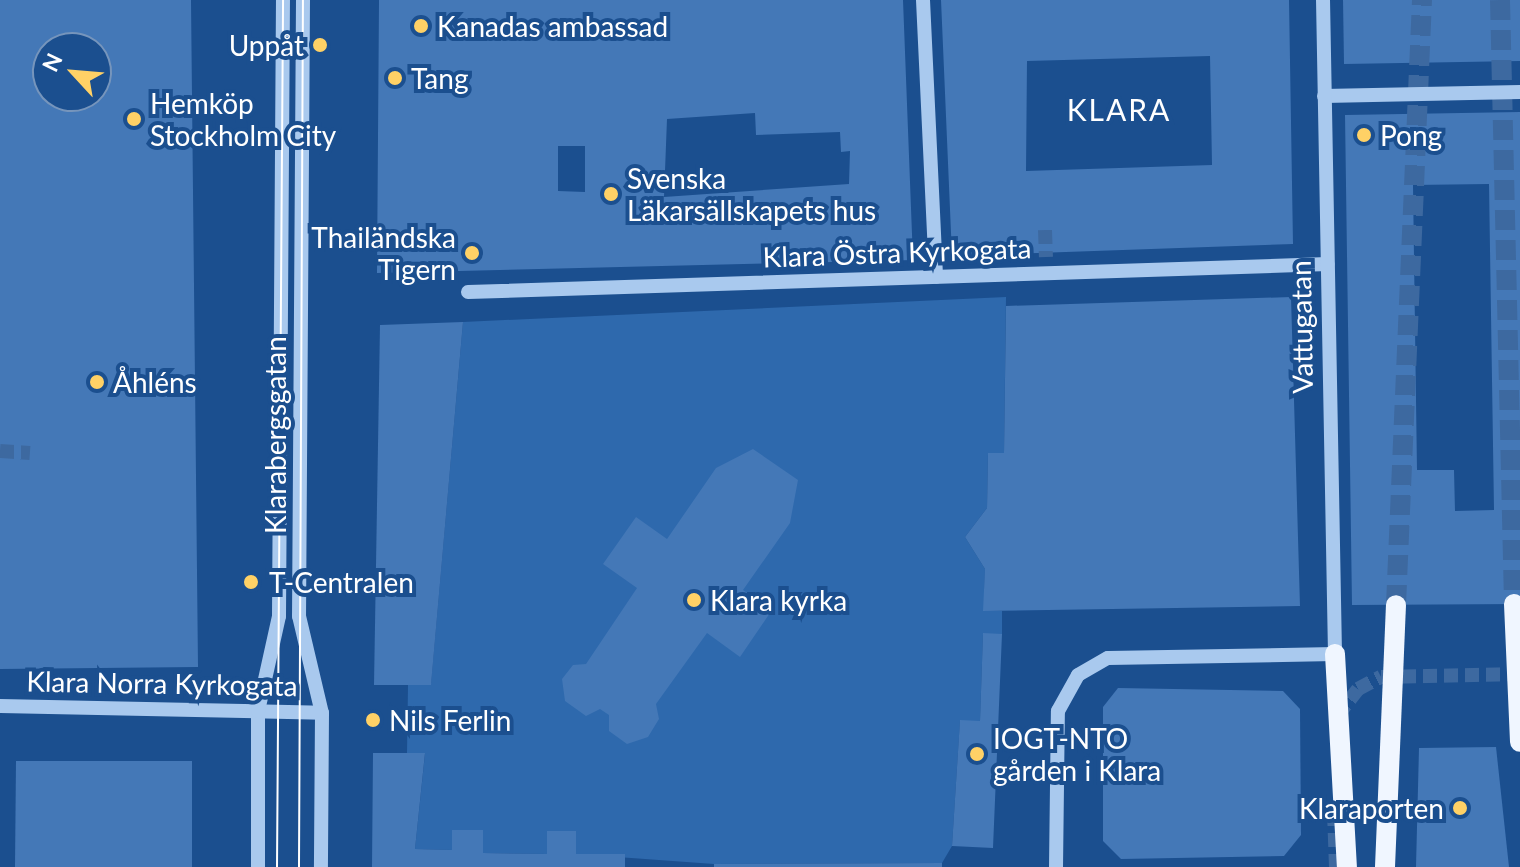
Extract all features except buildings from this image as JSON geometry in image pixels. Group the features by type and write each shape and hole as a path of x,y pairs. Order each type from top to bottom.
{"main road":[{"path":"1514,604 1520,742"},
{"path":"1385,867 1396,605"},
{"path":"1335,654 1347,867"}],"street":[{"name":"Klarabergsgatan","path":"258,867 258,711 279,616 283,0"},
{"name":"Klarabergsgatan","path":"303,0 299,616 322,713 321,867"},
{"path":"923,0 936,277"},
{"name":"Vattugatan","path":"1323,0 1335,654"},
{"path":"1324,96 1520,92"},
{"path":"1044,272 1046,257"},
{"name":"Klara Östra Kyrkogata","path":"468,292 1328,264"},
{"path":"1056,867 1058,711 1078,675 1108,658 1335,654"},
{"name":"Klara Norra Kyrkogata","path":"0,706 322,713"}],"shaded area":[{"path":"1006,297 1004,453 988,453 987,508 965,537 985,569 984,610 1002,611 1002,634 983,634 980,721 960,721 952,846 942,863 714,864 576,854 576,831 548,831 547,854 483,853 483,830 452,830 452,850 415,849 425,754 407,753 408,685 431,684 463,322"}],"tunnel":[{"path":"1396,605 1422,0"},
{"path":"1500,0 1514,604"},
{"path":"1045,230 1046,257"},
{"path":"0,451 30,453"},
{"path":"1337,716 1358,689 1381,677 1520,674"},
{"path":"1334,812 1336,867"}],"tram line":[{"path":"277,867 283,0"},
{"path":"299,867 303,0"}],"place":[{"name":"Kanadas ambassad","path":"421,26"},
{"name":"Uppåt","path":"320,45"},
{"name":"Tang","path":"395,78"},
{"name":"Hemköp Stockholm City","path":"134,119"},
{"name":"Pong","path":"1364,135"},
{"name":"Svenska Läkarsällskapets hus","path":"611,194"},
{"name":"Thailändska Tigern","path":"472,253"},
{"name":"Åhléns","path":"97,382"},
{"name":"T-Centralen","path":"251,582"},
{"name":"Klara kyrka","path":"694,600"},
{"name":"Nils Ferlin","path":"373,720"},
{"name":"IOGT-NTO gården i Klara","path":"977,754"},
{"name":"Klaraporten","path":"1460,808"}],"district":[{"name":"KLARA","path":"1119,109"}]}
